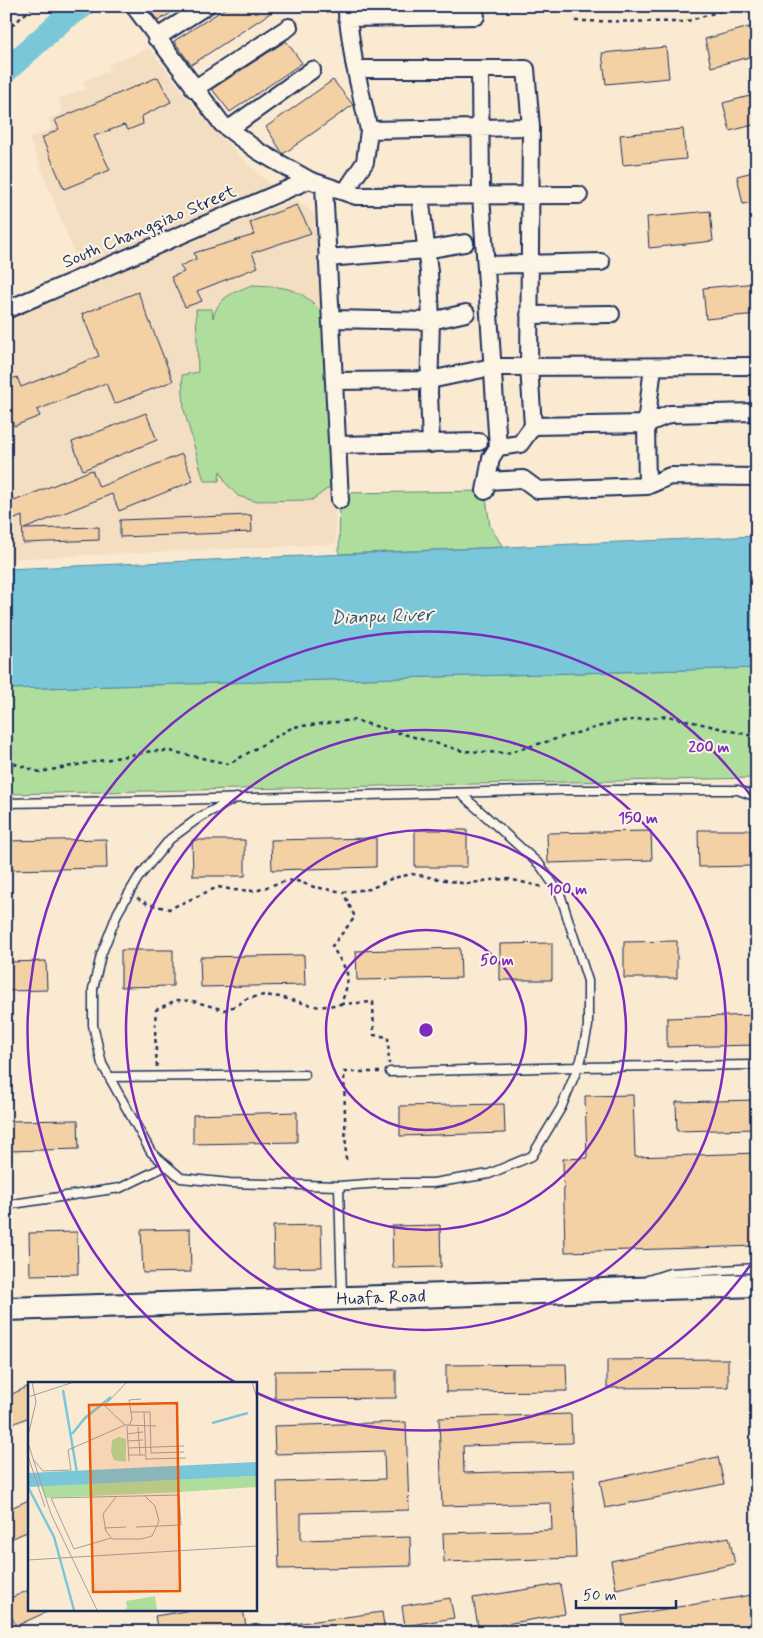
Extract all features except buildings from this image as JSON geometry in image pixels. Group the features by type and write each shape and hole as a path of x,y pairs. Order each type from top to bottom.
{"street":[{"path":"134,6 222,124 258,151 316,183 356,196 579,195"},
{"path":"156,38 206,6"},
{"path":"345,192 365,162 369,130 356,69 347,12 476,16"},
{"path":"194,88 289,27"},
{"path":"356,69 526,69 532,127 529,367 533,426 520,444 498,447"},
{"path":"480,69 481,195 498,447 490,458 486,486 523,479 538,490 647,486 670,476 757,476"},
{"path":"229,129 312,70"},
{"path":"369,130 532,127"},
{"path":"316,183 327,258 340,500"},
{"name":"South Changqiao Street","path":"6,310 316,183"},
{"path":"420,196 431,321 431,444"},
{"path":"327,258 426,250 465,243"},
{"path":"486,265 601,262"},
{"path":"330,319 431,321 466,312"},
{"path":"529,315 611,314"},
{"path":"334,382 430,380 492,367 757,366"},
{"path":"647,486 646,424 652,367"},
{"path":"533,426 646,424 670,414 757,413"},
{"path":"337,445 479,442"},
{"name":"Huafa Road","path":"6,1309 757,1285"}],"lane":[{"path":"6,802 560,790 738,790 757,797"},
{"path":"236,798 200,817 170,839 138,878 118,912 101,955 93,989 93,1025 102,1064 151,1152 181,1178 230,1183 339,1186 380,1183 433,1183 489,1174 532,1156 561,1108 578,1067 588,1026 588,981 560,894 540,865 460,793"},
{"path":"390,1072 757,1065"},
{"path":"109,1078 305,1075"},
{"path":"6,1205 120,1188 166,1166"},
{"path":"339,1186 342,1298"},
{"path":"636,1289 650,1279 670,1273 757,1268"}],"path":[{"path":"6,31 34,6"},
{"path":"574,21 684,22 737,6"},
{"path":"6,761 40,772 152,751 170,751 229,764 293,727 354,720 463,751 498,753 507,753 615,722 668,716 757,737"},
{"path":"129,893 148,904 169,909 218,887 234,890 256,890 294,880 314,887 343,892 370,889 393,878 412,874 467,884 509,879 556,888"},
{"path":"341,1004 349,980 347,970 332,946 355,917 343,892"},
{"path":"157,1077 157,1039 154,1023 156,1010 176,1000 193,1001 224,1010 238,1005 246,999 264,995 320,1007 373,1002 374,1035 388,1037 390,1072 344,1072 346,1160"}],"shaded area":[{"path":"149,48 207,123 272,186 80,268 29,138 51,129 49,118 63,112 59,98 86,89 83,81 110,71 108,65"},
{"path":"297,199 324,223 336,544 6,559 6,315"}],"green space":[{"path":"252,285 273,286 299,293 322,313 330,487 312,500 254,501 238,496 226,483 220,471 219,481 204,481 184,410 182,375 198,372 196,309 212,309 213,318 215,311 223,300 233,293"},
{"path":"485,491 490,526 503,547 339,554 340,493"},
{"path":"757,668 757,778 6,794 6,689"}],"water":[{"name":"Dianpu River","path":"757,536 757,668 6,689 6,569"}],"waterway":[{"path":"6,71 62,20 83,6"}]}
